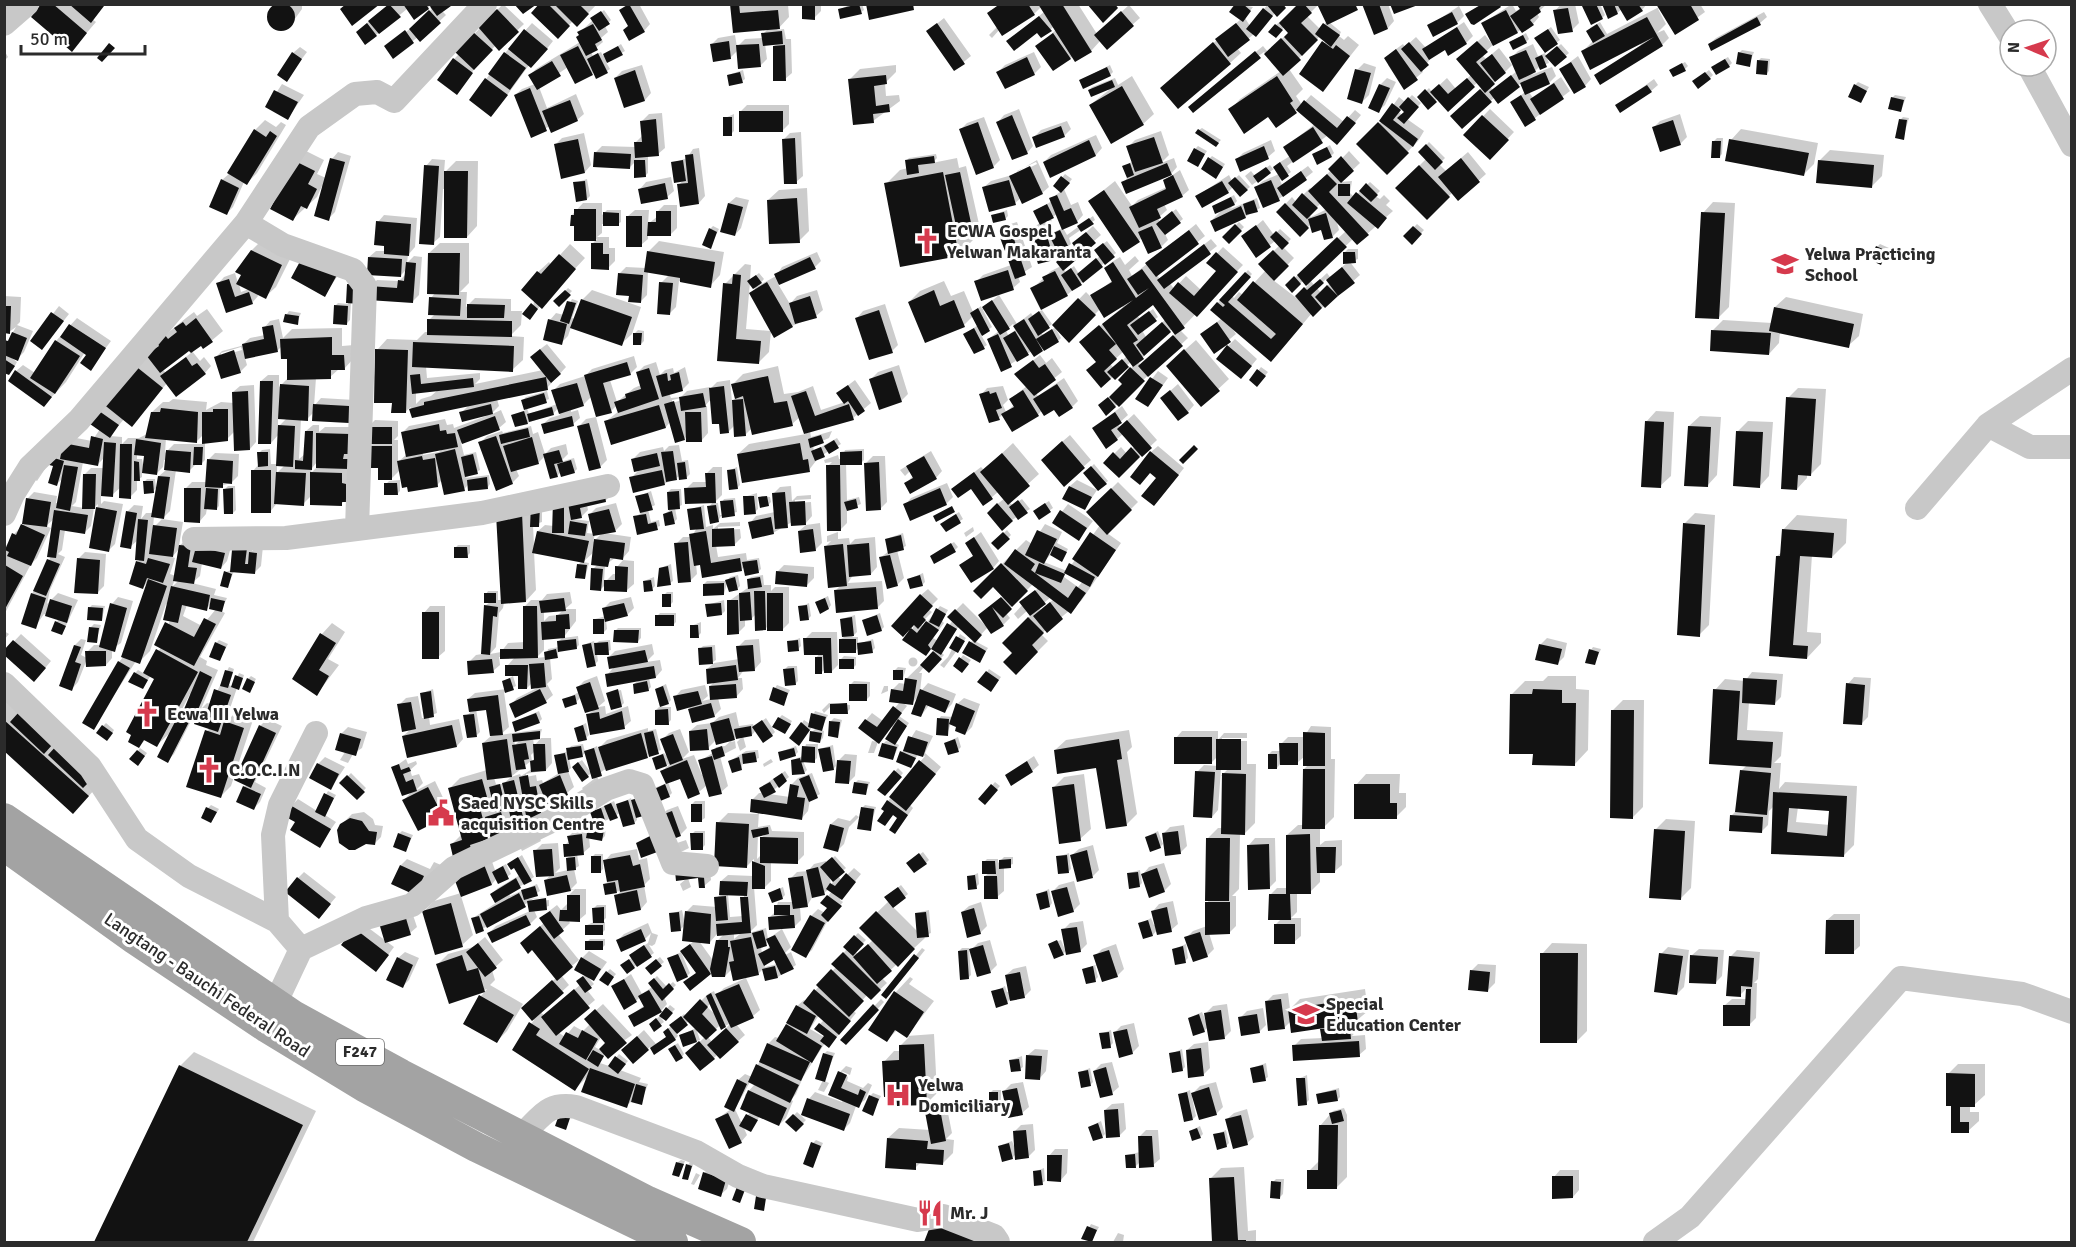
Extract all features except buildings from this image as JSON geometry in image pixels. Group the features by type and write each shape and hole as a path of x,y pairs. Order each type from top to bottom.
{"main road":[{"name":"F247","path":"4,818 293,1015 400,1074 521,1136 684,1235 741,1242"},
{"name":"Langtang - Bauchi Federal Road","path":"4,846 134,939 267,1028 364,1088 476,1147 684,1235"}],"street":[{"path":"4,24 27,4"},
{"path":"4,514 13,494 30,467 79,420 246,223 309,127 355,94 377,92 394,100 485,4"},
{"path":"1989,4 1998,18"},
{"path":"2036,78 2072,145"},
{"path":"246,223 283,245 353,270 365,286 357,529"},
{"path":"1917,508 1988,425 2072,369"},
{"path":"1988,425 2030,447 2072,447"},
{"path":"194,539 286,538 482,513 608,486"},
{"path":"4,684 90,767 137,839 189,876 278,921 301,949"},
{"path":"278,921 273,835 280,805 316,733"},
{"path":"276,1002 301,949 366,918 412,905 454,868 566,814 606,789 628,781 642,785 673,863 708,866"},
{"path":"1655,1242 1690,1217 1901,978 2022,994 2072,1012"},
{"path":"521,1136 548,1108 561,1104 576,1107 696,1152 738,1176 763,1186 918,1220 943,1216 994,1236 999,1242"}],"place":[{"name":"ECWA Gospel Yelwan Makaranta","path":"927,241"},
{"name":"Yelwa Practicing School","path":"1785,264"},
{"name":"Ecwa III Yelwa","path":"147,714"},
{"name":"C.O.C.I.N","path":"209,770"},
{"name":"Saed NYSC Skills acquisition Centre","path":"441,813"},
{"name":"Special Education Center","path":"1306,1014"},
{"name":"Yelwa Domiciliary","path":"898,1095"},
{"name":"Mr. J","path":"930,1213"}]}
